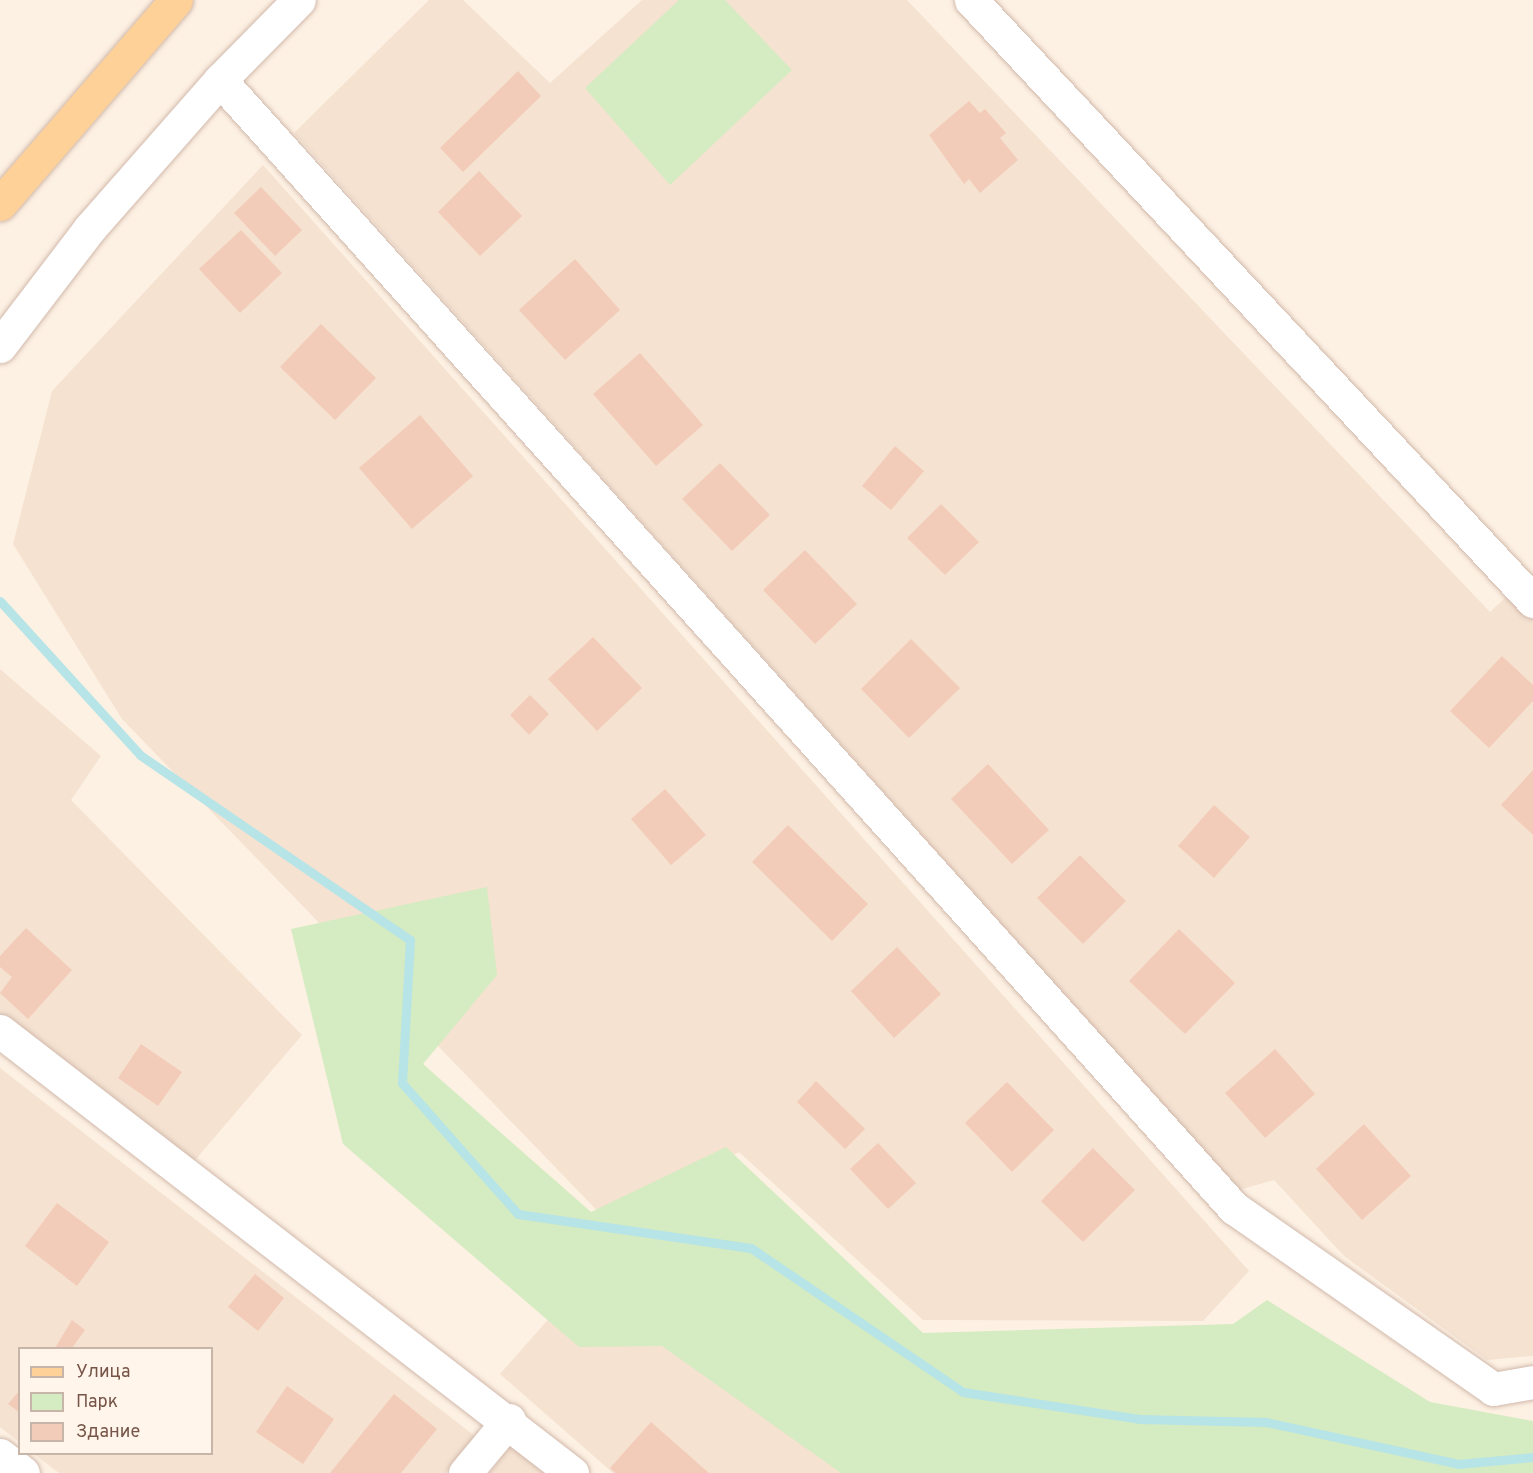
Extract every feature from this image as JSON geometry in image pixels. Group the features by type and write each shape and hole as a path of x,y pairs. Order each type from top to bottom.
{"main road":[{"path":"0,204 176,0"}],"street":[{"path":"0,346 90,228 220,80 299,0"},
{"path":"971,0 1533,601"},
{"path":"220,80 1234,1208 1494,1389 1533,1382"},
{"path":"0,1031 508,1420 572,1473"},
{"path":"465,1473 508,1420"},
{"path":"0,1455 23,1473"}],"shaded area":[{"path":"429,0 463,0 550,83 642,0 907,0 1490,612 1525,579 1533,587 1533,1356 1487,1360 1344,1256 1274,1180 1239,1190 294,133"},
{"path":"263,165 1249,1271 1203,1321 923,1320 739,1152 613,1227 122,719 13,544 52,391"},
{"path":"0,669 101,756 71,800 302,1035 190,1166 0,1019"},
{"path":"0,1068 476,1437 445,1473 59,1473 35,1455 213,1455 213,1347 18,1347 18,1441 0,1427"},
{"path":"590,1272 891,1473 613,1473 500,1374"},
{"path":"516,1440 554,1473 489,1473"}],"green space":[{"path":"679,0 725,0 792,70 670,185 585,88"},
{"path":"487,887 497,975 423,1064 591,1212 726,1147 923,1333 1233,1324 1267,1300 1430,1402 1533,1421 1533,1473 841,1473 662,1346 579,1347 343,1144 291,929"}],"building":[{"path":"518,71 541,96 463,172 440,148"},
{"path":"969,101 980,113 985,109 1006,133 1000,138 1018,160 980,193 969,179 964,184 929,135"},
{"path":"479,171 522,216 480,256 438,212"},
{"path":"261,187 302,230 275,256 234,213"},
{"path":"241,230 282,273 240,313 199,269"},
{"path":"575,259 620,310 565,360 519,310"},
{"path":"321,324 376,378 335,420 280,367"},
{"path":"640,353 703,425 656,466 593,394"},
{"path":"420,415 473,476 412,529 359,468"},
{"path":"895,446 924,471 891,510 862,486"},
{"path":"720,463 770,515 732,551 682,499"},
{"path":"941,504 979,542 945,575 907,538"},
{"path":"805,550 857,604 815,644 763,590"},
{"path":"593,637 642,688 597,731 548,679"},
{"path":"911,639 960,688 909,738 861,689"},
{"path":"1502,656 1533,685 1533,701 1489,748 1450,711"},
{"path":"530,695 549,714 529,735 510,715"},
{"path":"988,764 1049,830 1012,864 951,799"},
{"path":"1533,770 1533,835 1501,805"},
{"path":"665,789 706,835 671,865 631,819"},
{"path":"1214,805 1250,837 1214,878 1178,846"},
{"path":"788,825 868,904 832,941 752,862"},
{"path":"1080,855 1126,901 1083,944 1037,898"},
{"path":"26,928 72,970 28,1019 0,993 12,977 0,967 0,956"},
{"path":"1179,929 1235,983 1185,1034 1129,981"},
{"path":"897,947 941,994 894,1038 851,991"},
{"path":"141,1044 182,1072 158,1106 118,1078"},
{"path":"1275,1049 1315,1094 1265,1138 1225,1093"},
{"path":"816,1081 865,1129 845,1149 797,1102"},
{"path":"1007,1082 1054,1130 1012,1172 965,1123"},
{"path":"1364,1124 1411,1176 1362,1220 1316,1169"},
{"path":"878,1143 916,1183 888,1209 850,1169"},
{"path":"1093,1148 1135,1190 1083,1242 1041,1201"},
{"path":"57,1203 109,1242 77,1286 25,1246"},
{"path":"255,1274 284,1298 258,1331 228,1307"},
{"path":"72,1320 85,1330 73,1347 56,1347"},
{"path":"287,1386 334,1419 303,1464 256,1432"},
{"path":"18,1392 18,1412 8,1404"},
{"path":"394,1394 437,1429 401,1473 330,1473"},
{"path":"651,1422 709,1473 615,1473 610,1468"}],"waterway":[{"path":"0,601 140,755 410,940 402,1083 518,1214 751,1248 963,1392 1139,1419 1266,1422 1458,1464 1533,1457"}]}
